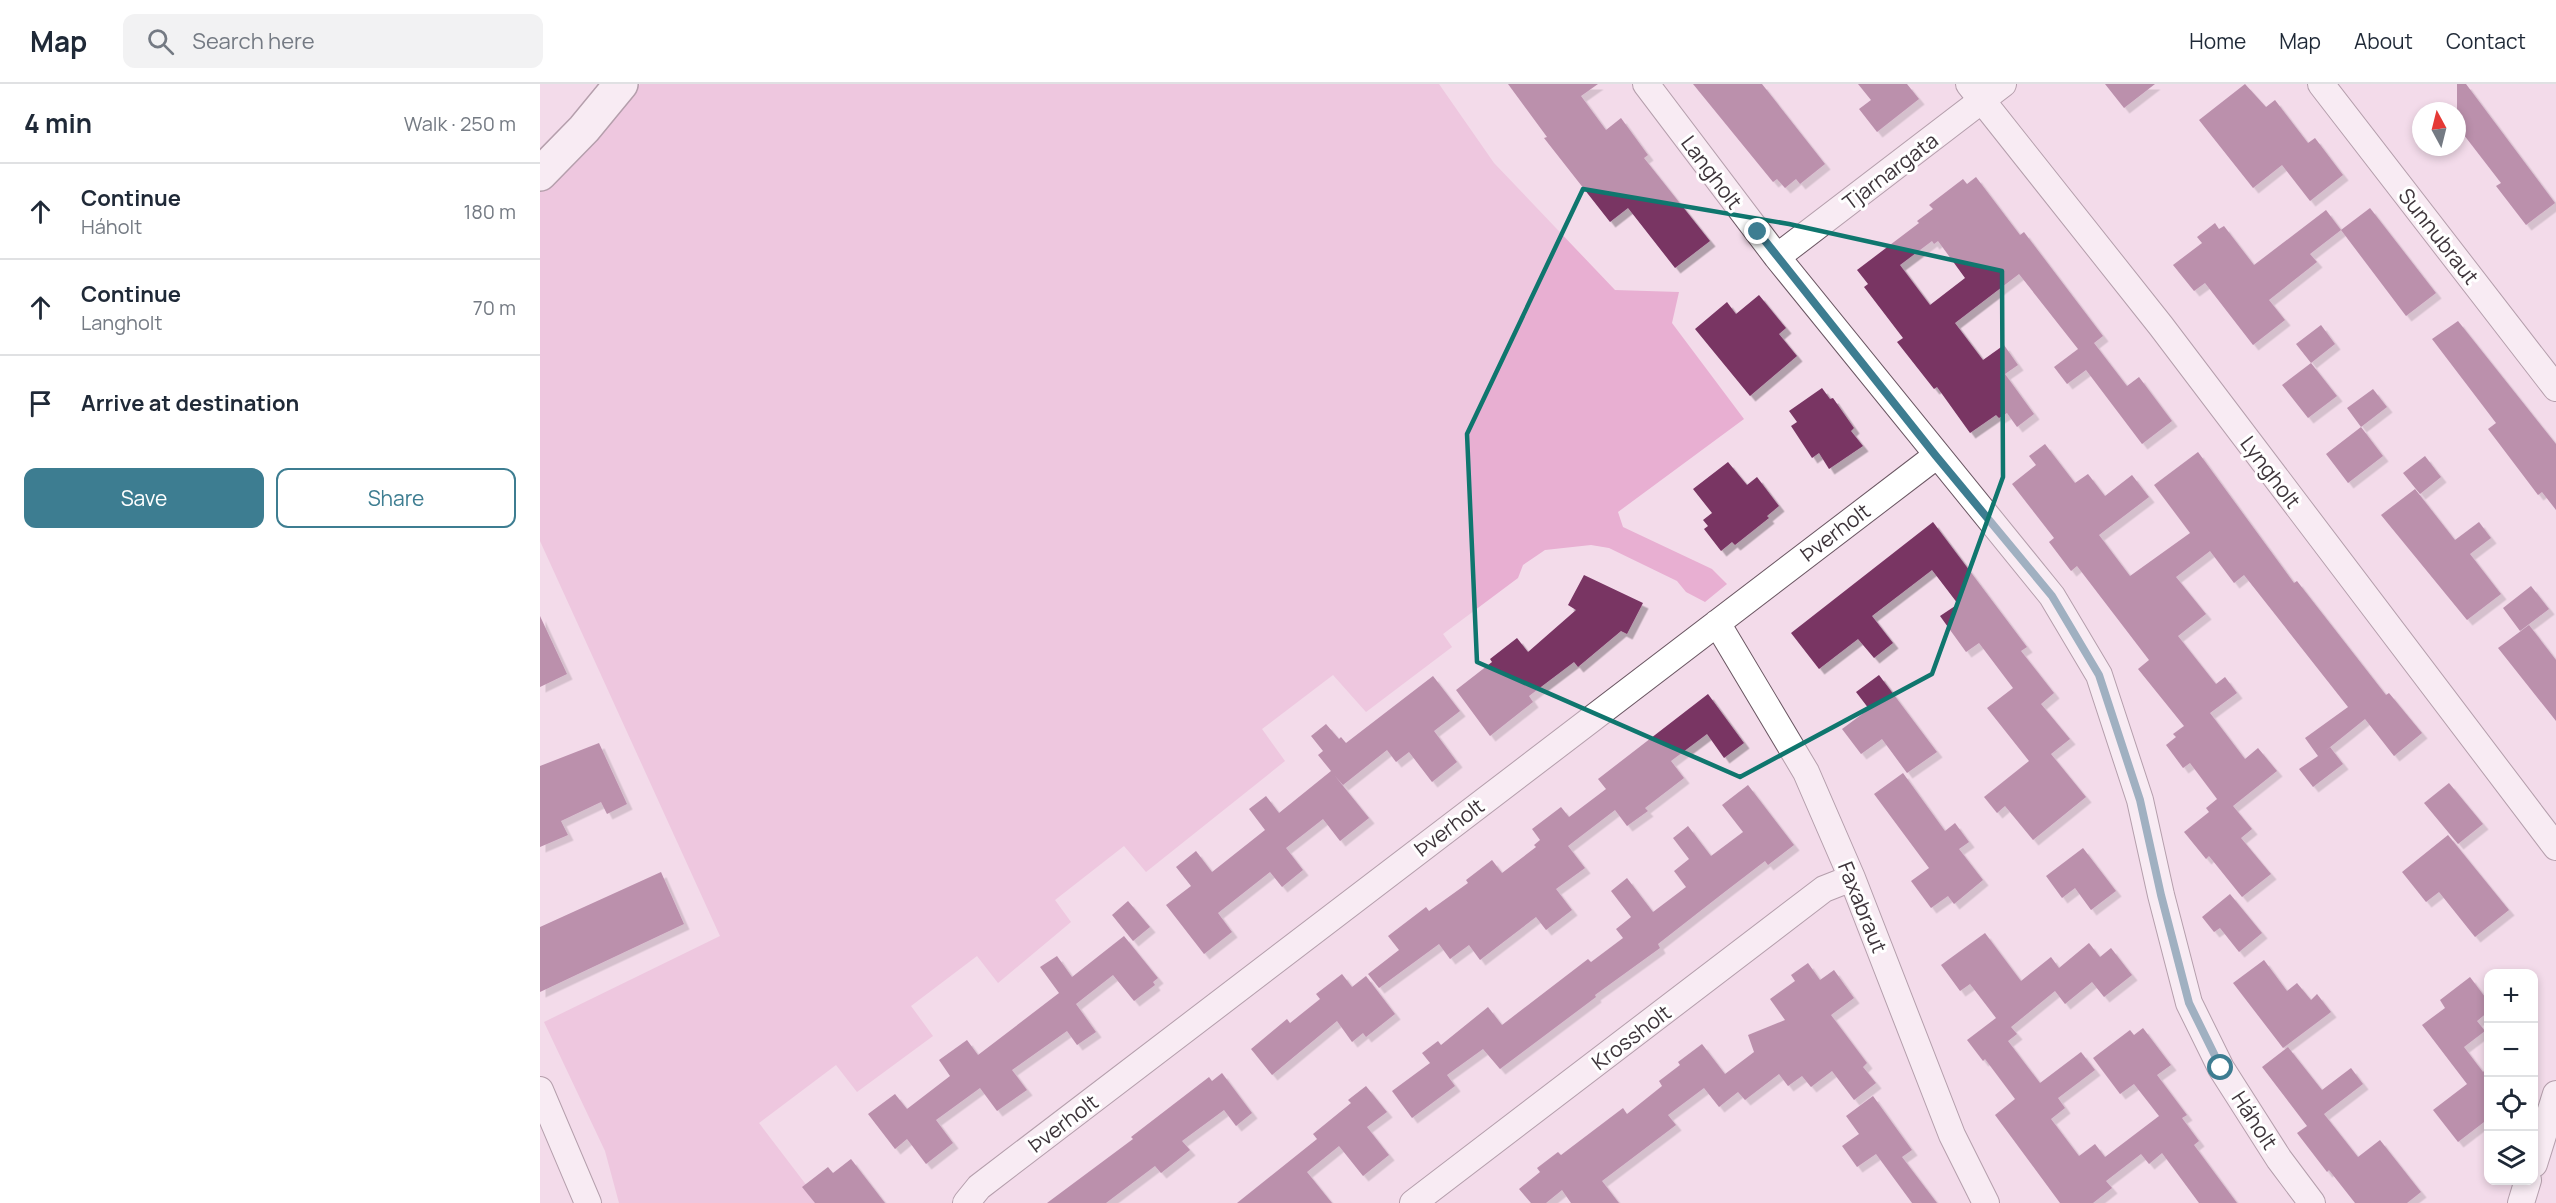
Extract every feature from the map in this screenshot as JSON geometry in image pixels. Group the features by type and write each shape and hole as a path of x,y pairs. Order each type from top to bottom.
{"street":[{"path":"540,174 584,129 621,84"},
{"name":"Langholt","path":"1646,84 1777,257 1936,456"},
{"name":"Tjarnargata","path":"1777,257 1975,92 2003,84"},
{"name":"Sunnubraut","path":"2321,84 2556,388"},
{"name":"Lyngholt","path":"1975,92 2161,326 2556,847"},
{"name":"Þverholt","path":"966,1203 979,1187 1936,456"},
{"name":"Háholt","path":"1936,456 2052,596 2099,675 2140,800 2162,902 2189,1003 2221,1068 2279,1159 2312,1203"},
{"name":"Faxabraut","path":"1717,622 1806,772 1852,878 1944,1116 1986,1203"},
{"name":"Krossholt","path":"1413,1203 1824,889 1852,878"},
{"path":"540,1090 588,1203"},
{"path":"2538,1151 2556,1094"},
{"path":"2521,1203 2526,1185"}],"highlighted area":[{"path":"1583,189 1789,224 2002,271 2003,477 1932,674 1740,777 1477,662 1467,434"}],"shaded area":[{"path":"640,84 1439,84 1494,163 1615,290 1679,292 1672,323 1744,419 1618,512 1623,527 1712,569 1727,584 1705,602 1686,592 1677,581 1609,548 1591,545 1545,550 1523,565 1518,578 1443,634 1452,647 1366,712 1333,675 1262,729 1285,761 1146,872 1124,846 1055,900 1071,922 998,983 977,956 911,1006 933,1036 857,1092 836,1065 759,1123 820,1203 619,1203 605,1151 544,1022 720,936 540,541 540,184 634,94"}],"building":[{"path":"1508,84 1598,84 1581,96 1606,130 1621,118 1648,155 1644,158 1710,241 1675,268 1628,208 1610,222 1544,138 1547,137"},
{"path":"1693,84 1762,84 1825,164 1800,184 1796,179 1785,188 1777,179 1773,182"},
{"path":"1858,84 1907,84 1919,99 1877,132 1859,109 1871,100"},
{"path":"2105,84 2155,84 2124,108"},
{"path":"2245,84 2266,107 2275,100 2308,143 2315,138 2343,175 2310,201 2282,165 2253,188 2199,120"},
{"path":"2457,84 2466,84 2555,203 2526,225 2496,186 2501,183 2466,138 2466,102 2457,102"},
{"path":"1976,177 2020,235 2024,232 2103,336 2094,343 2127,386 2139,377 2172,421 2142,444 2086,370 2067,384 2054,367 2078,349 2019,274 1955,323 1983,360 2004,345 2018,365 2005,374 2034,414 2017,427 2007,413 1999,418 1996,415 1970,433 1937,387 1934,389 1897,342 1903,338 1864,287 1868,284 1857,270 1919,223 1917,221 1933,209 1929,205 1963,179 1967,184","holes":["1932,241 1934,244 1938,241 1965,278 1930,305 1900,265"]},
{"path":"2370,208 2436,293 2406,316 2341,230"},
{"path":"2326,210 2341,230 2310,254 2317,262 2269,300 2285,320 2253,345 2205,283 2194,291 2173,265 2202,243 2197,237 2215,223 2219,229 2224,226 2254,265"},
{"path":"1759,295 1786,328 1779,334 1797,356 1750,396 1695,329 1727,302 1736,314"},
{"path":"2458,321 2556,444 2556,510 2542,492 2538,495 2488,429 2496,423 2432,339"},
{"path":"2321,325 2335,344 2311,363 2296,344"},
{"path":"2311,363 2337,396 2308,418 2282,385"},
{"path":"1822,388 1830,399 1833,398 1854,428 1851,431 1863,446 1829,469 1819,453 1812,458 1791,426 1797,422 1789,411"},
{"path":"2373,389 2387,407 2361,427 2347,408"},
{"path":"2361,427 2383,456 2348,483 2326,454"},
{"path":"2045,444 2075,483 2088,474 2105,496 2132,475 2149,497 2099,535 2130,576 2190,533 2154,485 2198,452 2294,583 2297,581 2386,695 2389,693 2422,733 2394,756 2365,719 2330,747 2343,764 2313,787 2299,769 2318,756 2305,738 2348,707 2244,575 2234,583 2210,551 2176,577 2206,614 2178,636 2216,684 2225,677 2237,693 2210,713 2245,759 2258,748 2277,771 2233,806 2252,829 2241,838 2271,874 2242,897 2209,856 2206,859 2184,832 2209,812 2206,808 2217,799 2190,763 2183,768 2166,745 2176,737 2173,734 2184,726 2138,669 2149,660 2077,566 2071,571 2049,542 2054,538 2012,484 2036,465 2029,456"},
{"path":"2425,456 2441,477 2420,494 2403,473"},
{"path":"1728,462 1747,485 1757,477 1779,506 1767,516 1769,518 1735,545 1732,542 1721,551 1704,529 1708,526 1703,520 1712,513 1693,489"},
{"path":"2415,489 2455,540 2479,522 2491,538 2470,554 2501,594 2467,620 2381,515"},
{"path":"1933,522 2027,647 2021,651 2054,693 2041,704 2070,739 2051,754 2086,797 2033,840 2005,806 1997,813 1984,797 2029,761 1987,708 2013,688 1979,643 1966,652 1940,616 1958,604 1932,570 1872,616 1893,643 1874,658 1858,639 1819,669 1791,633"},
{"path":"1584,575 1643,603 1627,634 1621,631 1578,667 1574,662 1529,696 1533,702 1490,736 1456,690 1492,662 1490,659 1517,638 1528,652 1576,610 1568,605"},
{"path":"2531,586 2549,609 2520,631 2503,608"},
{"path":"540,616 567,674 540,687"},
{"path":"2529,625 2556,660 2556,721 2498,648"},
{"path":"1879,675 1937,752 1907,773 1882,739 1861,754 1842,729 1869,709 1856,692"},
{"path":"1433,676 1460,711 1434,731 1457,762 1432,782 1409,752 1396,762 1387,750 1343,785 1335,776 1369,818 1340,841 1323,819 1286,848 1303,870 1282,887 1270,872 1218,913 1232,932 1204,954 1166,905 1191,886 1176,867 1196,851 1212,872 1265,830 1249,809 1266,796 1279,813 1331,771 1318,755 1323,751 1311,736 1326,724 1339,739 1341,737 1346,743"},
{"path":"1708,694 1744,743 1724,758 1707,734 1671,761 1684,778 1645,808 1648,811 1627,826 1615,810 1568,846 1585,868 1556,889 1572,910 1546,930 1536,917 1480,960 1469,945 1450,959 1439,944 1379,988 1368,974 1399,950 1388,936 1426,907 1429,911 1468,883 1466,880 1492,860 1502,873 1536,847 1534,845 1540,840 1532,829 1561,807 1569,817 1606,789 1598,779"},
{"path":"599,743 627,804 607,814 601,802 561,821 568,835 540,847 540,766"},
{"path":"1903,773 1945,831 1955,823 1969,842 1959,849 1983,880 1954,904 1948,896 1931,908 1911,881 1929,868 1874,794"},
{"path":"2449,783 2483,824 2458,844 2424,803"},
{"path":"1748,785 1794,845 1768,865 1765,861 1658,944 1660,948 1500,1069 1483,1049 1447,1075 1455,1086 1412,1118 1392,1091 1430,1063 1422,1053 1438,1041 1441,1045 1488,1007 1502,1025 1588,959 1591,962 1623,938 1616,929 1631,917 1611,891 1627,878 1653,912 1686,887 1674,871 1689,859 1673,838 1688,826 1711,856 1743,832 1722,805"},
{"path":"2448,835 2509,910 2475,937 2439,892 2426,902 2402,872"},
{"path":"2083,848 2116,891 2091,910 2075,888 2062,898 2046,876"},
{"path":"661,872 684,924 540,992 540,927"},
{"path":"2230,894 2262,933 2239,952 2220,928 2214,932 2202,917"},
{"path":"1128,901 1150,927 1133,941 1112,915"},
{"path":"1985,933 2021,981 2051,957 2059,968 2089,943 2100,957 2111,948 2132,975 2104,997 2092,982 2065,1004 2055,991 2011,1027 2017,1034 2008,1041 2040,1083 2081,1052 2095,1070 2058,1098 2065,1108 2051,1119 2079,1156 2095,1144 2105,1157 2159,1116 2134,1084 2120,1094 2093,1058 2130,1030 2134,1035 2143,1028 2171,1065 2157,1075 2187,1115 2182,1118 2199,1141 2194,1145 2237,1203 2199,1203 2162,1153 2149,1164 2141,1154 2106,1181 2112,1188 2093,1203 2060,1203 1995,1115 2015,1099 1985,1059 1983,1061 1967,1040 1996,1018 1970,984 1960,991 1941,965"},
{"path":"1124,936 1158,978 1153,982 1155,985 1134,1001 1113,975 1076,1004 1096,1032 1077,1045 1067,1031 1012,1070 1027,1090 997,1111 980,1088 936,1120 953,1143 926,1164 907,1139 895,1149 868,1114 895,1094 907,1109 950,1076 939,1060 967,1040 978,1055 1059,993 1040,967 1057,956 1072,977"},
{"path":"2264,960 2287,991 2297,983 2311,1000 2317,994 2331,1012 2283,1048 2233,983"},
{"path":"1808,963 1820,980 1834,970 1854,998 1831,1015 1867,1063 1863,1067 1876,1083 1854,1100 1832,1071 1811,1087 1802,1076 1788,1086 1779,1074 1745,1100 1738,1092 1719,1107 1704,1088 1668,1115 1676,1125 1602,1181 1619,1203 1571,1203 1562,1190 1546,1203 1531,1203 1519,1189 1540,1172 1537,1168 1558,1152 1561,1155 1623,1108 1627,1114 1662,1086 1659,1081 1680,1065 1678,1062 1702,1044 1725,1074 1754,1052 1748,1035 1785,1020 1770,999 1795,981 1791,975"},
{"path":"1342,974 1352,987 1366,976 1395,1014 1366,1037 1363,1033 1352,1042 1337,1021 1272,1075 1251,1049 1287,1019 1290,1023 1320,999 1316,994"},
{"path":"2470,977 2484,996 2484,1015 2477,1021 2484,1032 2464,1047 2484,1071 2484,1122 2458,1142 2433,1110 2467,1084 2422,1025 2445,1008 2440,1000"},
{"path":"2288,1047 2322,1090 2351,1068 2363,1084 2324,1114 2358,1157 2380,1140 2421,1192 2407,1203 2355,1203 2297,1133 2307,1126 2262,1067"},
{"path":"1222,1073 1252,1113 1236,1126 1224,1110 1182,1141 1190,1150 1161,1173 1155,1166 1106,1203 1047,1203 1133,1139 1131,1137 1209,1077 1212,1081"},
{"path":"1366,1086 1387,1112 1367,1127 1389,1155 1363,1176 1339,1146 1307,1172 1332,1203 1237,1203 1317,1139 1313,1134 1351,1103 1348,1100"},
{"path":"1873,1096 1912,1150 1902,1157 1937,1203 1912,1203 1876,1154 1857,1167 1842,1146 1859,1134 1846,1116"},
{"path":"851,1159 885,1203 815,1203 802,1187 828,1167 833,1173"}],"route":[{"path":"1758,232 1936,456 2052,596 2099,675 2140,800 2161,895 2189,1003 2221,1068"}]}
